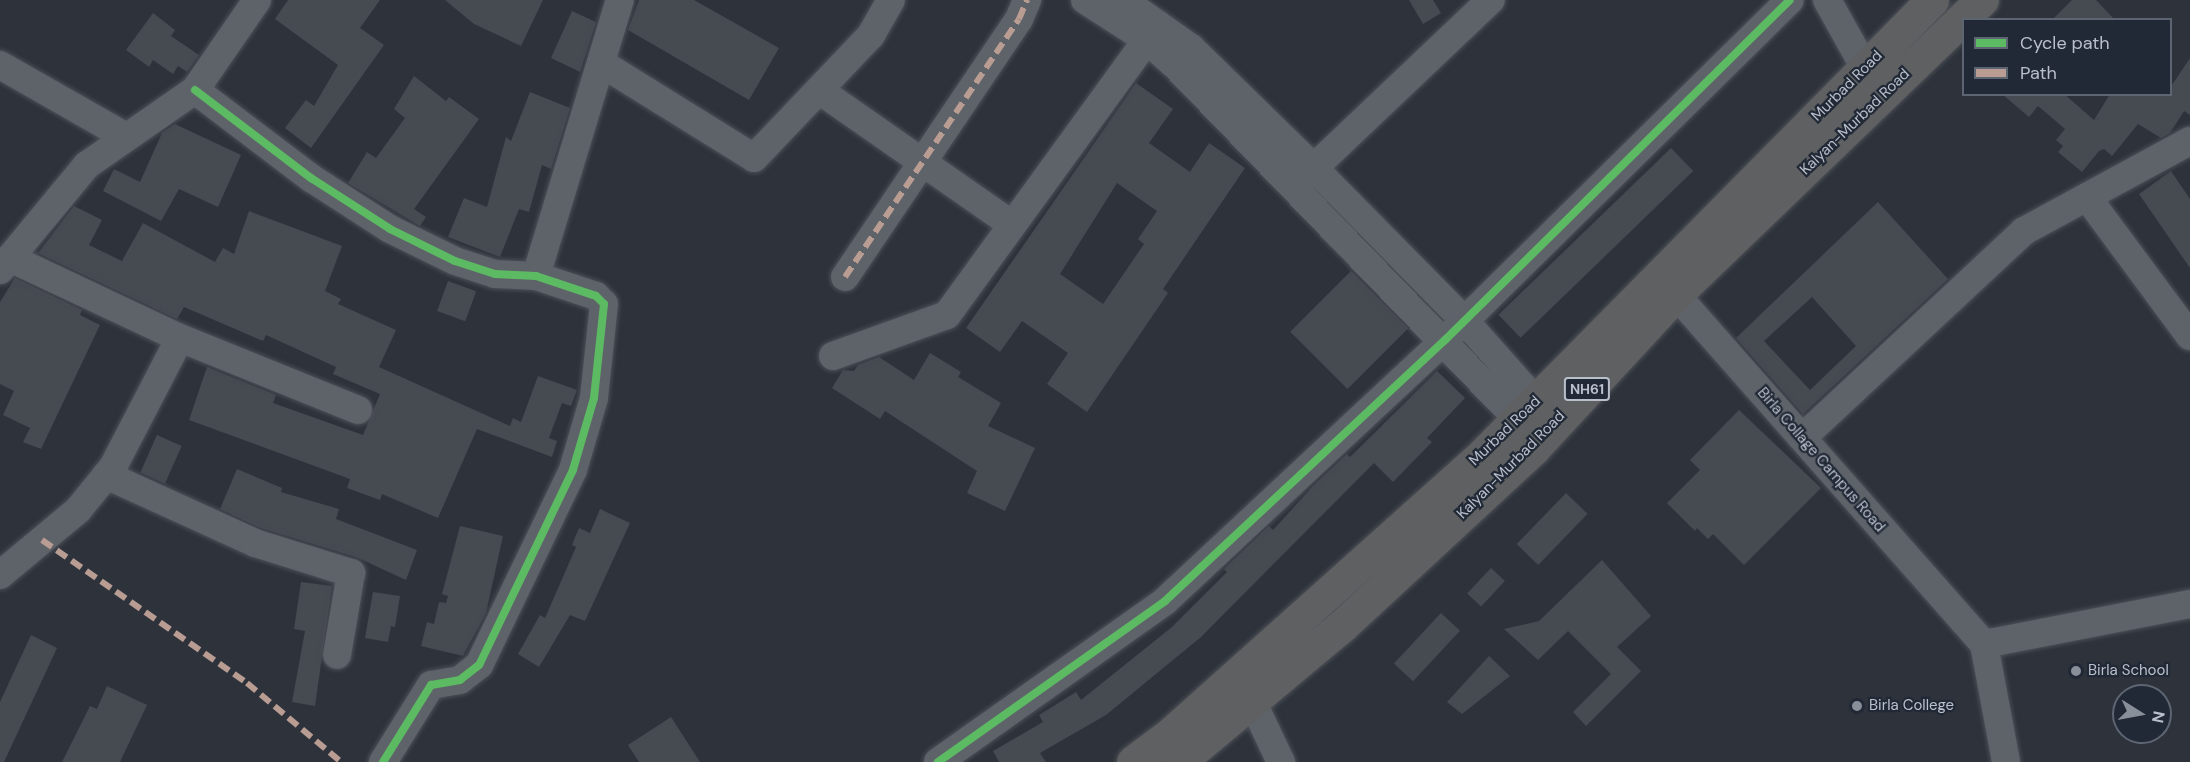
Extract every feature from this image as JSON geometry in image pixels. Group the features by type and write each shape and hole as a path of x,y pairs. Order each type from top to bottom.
{"highway":[{"name":"Murbad Road","path":"1667,285 1865,68 1932,0"},
{"name":"Kalyan-Murbad Road","path":"1962,18 1982,0"},
{"name":"Kalyan-Murbad Road","path":"1179,762 1243,689 1343,625 1667,285 1962,18"},
{"name":"NH61","path":"1132,762 1243,689"}],"street":[{"path":"257,0 195,90 87,165 5,264 358,410"},
{"path":"536,276 620,0"},
{"path":"601,63 754,158 871,35 891,0"},
{"path":"845,277 1018,19 1027,0"},
{"path":"1085,0 1191,48 1304,177 1454,330 1537,421"},
{"path":"1124,0 1153,32"},
{"path":"1304,177 1491,0"},
{"path":"938,762 1166,601 1454,330 1790,0"},
{"path":"1827,0 1865,68"},
{"path":"833,356 947,315 1011,224 1153,32"},
{"path":"0,65 126,137"},
{"path":"195,90 311,178 390,229 465,264 495,274 536,276 596,296 604,304 587,431 573,470 479,665 460,681 431,685 383,762"},
{"path":"819,90 921,164 1011,224"},
{"path":"1802,438 2024,231 2190,141"},
{"path":"2087,197 2190,336"},
{"name":"Birla Collage Campus Road","path":"1667,285 1984,644"},
{"path":"0,575 78,510 106,475 180,338"},
{"path":"106,475 255,543 351,573 337,655"},
{"path":"2006,762 1984,644 2190,604"},
{"path":"1243,689 1281,762"}],"building":[{"path":"288,0 380,0 360,28 384,45 311,148 285,128 306,100 314,106 338,65 275,19"},
{"path":"445,0 543,0 521,46 474,24"},
{"path":"639,0 694,0 779,48 749,100 628,30"},
{"path":"1409,0 1433,0 1441,13 1423,24"},
{"path":"2072,0 2096,0 2113,18 2054,18"},
{"path":"572,11 596,22 580,72 551,58"},
{"path":"153,13 175,30 171,36 199,55 187,72 178,66 173,74 153,60 149,67 126,50"},
{"path":"2190,58 2190,115 2184,111 2170,133 2161,138 2138,124 2112,156 2104,149 2099,151 2082,172 2058,152 2063,146 2056,140 2065,129 2038,106 2029,117 2004,96 2066,96 2094,120 2109,96 2172,96 2172,85"},
{"path":"414,76 446,101 449,97 479,119 414,209 426,217 420,226 348,183 367,152 376,158 405,118 394,109"},
{"path":"1136,83 1173,109 1149,143 1190,172 1209,143 1245,168 1163,289 1168,293 1087,412 1047,384 1068,353 1022,321 1000,352 966,328","holes":["1117,183 1157,211 1138,239 1144,244 1103,304 1060,274"]},
{"path":"530,92 570,108 551,169 542,165 529,212 519,209 500,257 448,237 464,198 487,207 506,137 511,141"},
{"path":"175,124 241,155 218,207 179,189 161,221 103,191 114,169 140,182 162,133"},
{"path":"1671,148 1693,171 1521,338 1498,315"},
{"path":"2171,171 2190,199 2190,268 2139,194"},
{"path":"1878,202 1948,279 1803,414 1736,338","holes":["1812,297 1856,346 1810,390 1764,341"]},
{"path":"74,206 102,220 89,245 122,261 143,223 215,262 223,248 234,254 249,211 342,246 325,291 341,299 338,304 396,330 379,367 510,426 513,418 521,422 538,376 577,390 571,406 562,403 549,438 557,441 552,457 477,429 438,518 382,494 380,500 347,488 350,479 189,420 207,367 276,395 273,403 363,435 380,394 333,374 336,367 266,335 263,341 184,307 177,319 38,253"},
{"path":"1351,271 1408,328 1347,389 1290,332"},
{"path":"15,278 82,310 80,315 100,325 41,449 23,442 30,428 3,415 14,391 0,384 0,302"},
{"path":"448,281 476,291 465,321 437,311"},
{"path":"930,353 961,372 958,377 1001,403 988,426 1035,448 1005,511 967,493 977,471 885,411 880,419 832,388 843,370 854,371 858,365 879,357 914,380"},
{"path":"1437,371 1465,398 1427,438 1432,442 1393,482 1374,463 1201,637 1106,715 1040,753 1046,762 999,762 993,751 1043,722 1039,715 1076,692 1081,700 1172,627 1227,572 1224,569 1269,526 1273,530 1313,486 1347,454 1350,457"},
{"path":"1739,410 1821,488 1744,565 1713,534 1708,539 1697,528 1695,531 1667,503 1700,470 1690,460"},
{"path":"157,435 182,446 165,483 140,472"},
{"path":"237,469 282,488 281,492 339,509 336,519 417,550 406,580 356,557 261,528 220,509"},
{"path":"1566,493 1588,514 1538,565 1517,544"},
{"path":"600,509 630,523 585,621 570,615 539,667 518,654 540,615 545,618 576,547 572,545 579,528 590,533"},
{"path":"460,526 503,536 486,613 463,656 421,646 427,622 434,624 439,602 446,603 448,596 442,594"},
{"path":"1602,560 1651,616 1617,647 1641,671 1586,726 1573,712 1611,674 1568,631 1538,660 1504,629 1539,621"},
{"path":"1491,568 1505,581 1481,607 1467,594"},
{"path":"301,582 332,586 315,706 292,702 305,631 294,629"},
{"path":"373,592 400,596 395,627 391,626 388,642 365,638"},
{"path":"1441,613 1460,631 1413,681 1394,663"},
{"path":"31,635 57,648 4,762 0,762 0,702"},
{"path":"1489,656 1510,676 1462,714 1447,702"},
{"path":"107,686 147,705 120,762 62,762 90,706 97,709"},
{"path":"671,717 700,762 639,762 628,745"}],"marked path":[{"path":"845,277 1019,19 1027,0"},
{"path":"42,540 247,683 341,762"}],"cycle path":[{"path":"938,762 1165,601 1445,340 1790,0"},
{"path":"195,90 311,178 390,229 455,261 495,274 536,276 596,296 604,304 594,398 573,470 479,665 460,680 431,685 383,762"}],"place":[{"name":"Birla School","path":"2076,671"},
{"name":"Birla College","path":"1857,706"}]}
